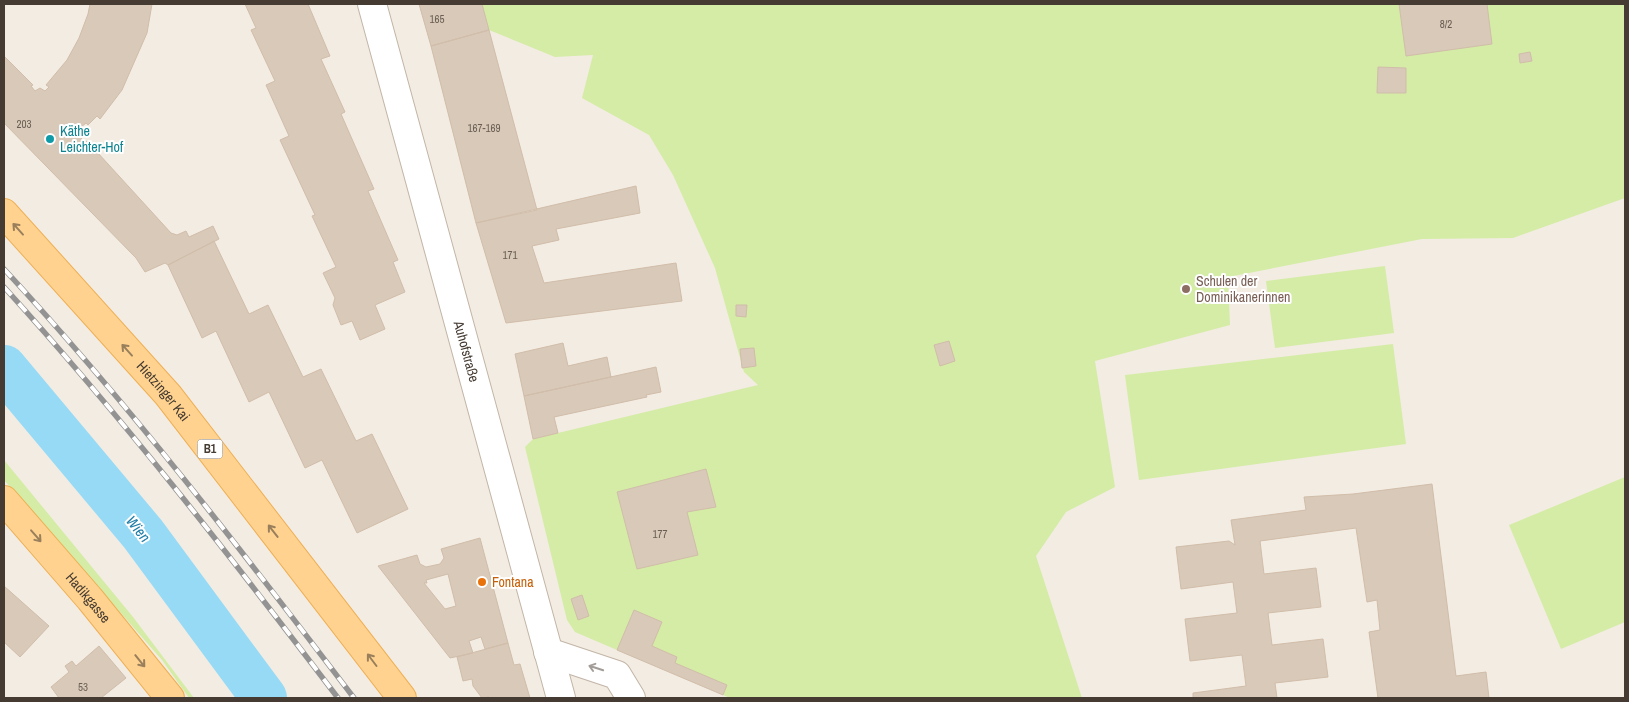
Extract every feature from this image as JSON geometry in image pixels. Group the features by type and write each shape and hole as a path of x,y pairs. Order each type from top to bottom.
{"main road":[{"name":"Hietzinger Kai","path":"4,213 168,395 402,698"},
{"name":"Hadikgasse","path":"4,500 90,599 161,695"}],"street":[{"name":"Auhofstraße","path":"372,4 561,698"},
{"path":"548,652 616,675 631,698"}],"green space":[{"path":"482,4 1625,4 1625,198 1513,238 1422,239 1228,277 1230,325 1095,361 1115,487 1066,512 1036,556 1082,698 730,698 723,695 727,685 675,663 677,657 652,646 662,622 634,611 617,650 575,632 567,620 525,447 533,439 758,385 744,372 715,268 673,175 649,135 582,98 593,55 555,57 489,30"},
{"path":"1385,266 1394,333 1275,348 1266,281"},
{"path":"1393,344 1406,444 1139,480 1125,375"},
{"path":"4,460 133,617 194,698 189,698 162,660 4,480"},
{"path":"1625,477 1625,622 1561,649 1509,525"}],"building":[{"name":"Käthe Leichter-Hof","path":"90,4 152,4 147,33 122,90 100,119 97,116 88,125 86,123 80,128 82,135 80,137 85,142 87,141 171,233 177,235 186,231 189,237 213,226 219,239 168,265 165,263 145,272 136,258 4,123 4,56 33,85 31,86 35,91 40,88 45,91 49,87 46,85 67,60 79,38"},
{"path":"245,4 308,4 330,56 321,59 345,112 341,114 374,189 368,191 398,260 393,262 405,292 375,305 385,329 360,340 352,321 341,325 333,305 335,298 323,273 336,267 312,216 315,215 280,140 289,136 266,85 275,81 251,30 256,28"},
{"path":"419,4 482,4 489,30 431,46"},
{"path":"1399,4 1487,4 1492,44 1406,56"},
{"path":"489,30 537,210 476,223 431,46"},
{"path":"1530,52 1532,61 1520,63 1519,54"},
{"path":"1378,67 1406,68 1406,93 1377,93"},
{"path":"636,186 640,213 556,229 559,240 532,246 544,283 676,263 682,301 506,323 476,223"},
{"path":"214,241 249,314 268,305 303,377 321,369 356,441 372,434 408,509 357,533 322,460 305,468 269,392 249,402 216,331 202,338 168,265"},
{"path":"736,305 747,305 746,317 736,316"},
{"path":"949,341 955,361 940,366 934,345"},
{"path":"563,343 568,366 607,357 611,377 524,396 515,354"},
{"path":"754,348 756,366 742,368 740,349"},
{"path":"656,367 661,392 646,395 647,397 554,417 558,433 533,439 524,396"},
{"path":"706,469 716,507 687,512 698,555 637,569 617,492"},
{"path":"1432,484 1456,676 1486,672 1489,698 1378,698 1369,632 1380,630 1377,600 1367,602 1356,528 1260,541 1264,574 1316,568 1321,607 1268,613 1272,645 1323,639 1328,677 1275,683 1277,698 1193,698 1193,693 1246,686 1242,655 1190,661 1185,619 1237,613 1233,582 1181,589 1176,547 1229,541 1235,545 1231,520 1306,510 1304,497 1353,494"},
{"path":"480,538 508,643 485,649 481,637 469,641 473,653 450,658 378,566 417,555 420,564 426,567 440,564 444,558 441,549","holes":["448,574 456,606 445,609 424,583 427,583 426,580"]},
{"path":"4,586 49,626 20,657 4,642"},
{"path":"582,595 589,616 578,620 571,599"},
{"path":"634,610 662,622 652,646 677,657 675,663 727,685 723,695 617,650"},
{"path":"508,643 514,665 520,664 530,698 482,698 473,686 472,679 463,681 457,657"},
{"path":"99,646 126,678 101,698 59,698 51,687 69,672 65,666 72,661 76,666"}],"waterway":[{"name":"Wien","path":"4,368 143,534 264,698"}],"railway":[{"path":"4,269 51,320 141,426 270,588 354,698"},
{"path":"4,287 134,437 338,698"}],"place":[{"name":"Käthe Leichter-Hof","path":"50,139"},
{"name":"Schulen der Dominikanerinnen","path":"1186,289"},
{"name":"Fontana","path":"482,582"}]}
